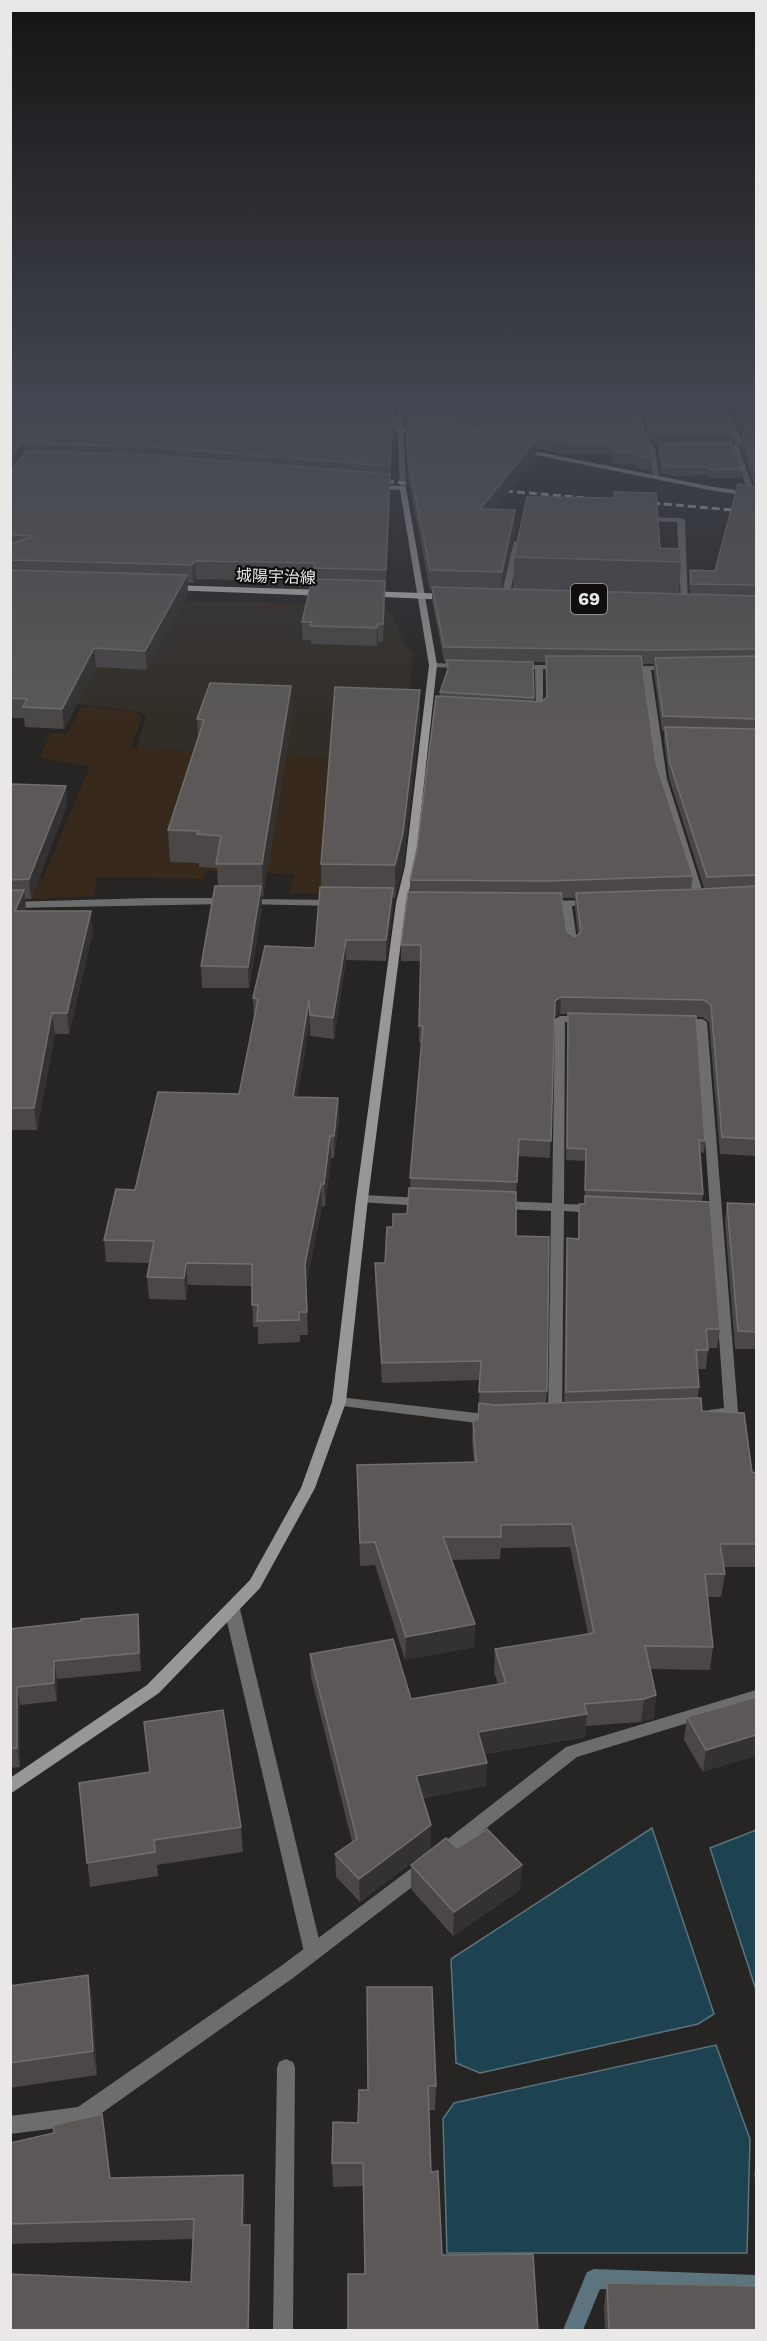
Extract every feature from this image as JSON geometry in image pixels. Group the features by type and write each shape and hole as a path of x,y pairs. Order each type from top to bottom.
{"main road":[{"name":"城陽宇治線","path":"159,588 338,594"},
{"path":"350,594 457,597"},
{"path":"493,597 516,597"},
{"path":"674,602 697,602"}],"street":[{"path":"10,1787 153,1689 255,1584 308,1488 339,1402 362,1199 400,903 410,866 435,707 433,665 406,507"},
{"path":"639,519 681,520 685,602"},
{"path":"505,597 519,536"},
{"path":"433,665 468,666"},
{"path":"504,666 575,667"},
{"path":"529,713 540,713 539,667"},
{"path":"622,668 678,667"},
{"path":"646,668 662,779 695,900 711,899"},
{"path":"656,736 667,736"},
{"path":"10,905 149,900 341,903"},
{"path":"535,904 600,903"},
{"path":"567,904 573,948"},
{"path":"555,1419 560,1019 596,1020"},
{"path":"667,1021 702,1022 710,1213 731,1412 696,1413"},
{"path":"362,1199 431,1202"},
{"path":"489,1204 603,1209"},
{"path":"339,1402 503,1420"},
{"path":"232,1609 313,1952"},
{"path":"10,2125 82,2116 313,1952 572,1752 756,1696"},
{"path":"283,2331 286,2068"}],"shaded area":[{"path":"105,599 369,605 392,612 401,637 413,654 402,763 136,749 146,717 139,712 68,703"},
{"path":"82,706 136,712 142,718 131,748 402,763 366,896 290,893 294,874 206,871 204,879 98,877 93,896 11,900 10,878 43,878 90,766 40,758 50,733 67,734"}],"water":[{"path":"652,1828 714,2014 698,2024 480,2073 456,2063 451,1959"},
{"path":"756,1830 756,1990 710,1848"},
{"path":"716,2045 750,2139 747,2253 447,2253 443,2119 454,2103"}],"building":[{"path":"10,507 389,507 386,570 314,568 315,564 312,563 195,561 192,565 10,560 10,544 35,536 10,535"},
{"path":"417,507 481,507 480,509 515,510 502,572 430,570"},
{"path":"525,507 657,507 660,548 681,549 681,562 514,557"},
{"path":"732,507 756,507 756,585 691,584 690,570 715,571"},
{"path":"10,570 187,575 145,651 94,648 62,709 23,707 27,699 10,698"},
{"path":"312,579 385,581 383,624 378,624 377,628 310,626 312,622 302,622"},
{"path":"432,587 756,596 756,649 444,647"},
{"path":"546,656 641,656 656,763 693,876 547,881 410,880 417,849 436,696 541,702 547,697"},
{"path":"756,656 756,719 663,716 655,658"},
{"path":"446,660 533,662 534,698 440,692 448,669"},
{"path":"210,683 291,686 262,864 216,864 221,836 197,834 198,831 168,830 204,720 197,719"},
{"path":"335,687 420,690 403,833 395,865 321,864"},
{"path":"665,727 756,729 756,875 707,877 670,764"},
{"path":"13,784 66,786 29,879 10,880 10,789"},
{"path":"215,886 261,886 248,967 201,966"},
{"path":"756,886 756,1139 722,1137 711,1005 704,1000 561,997 555,1001 551,1141 519,1139 517,1182 410,1178 423,1026 419,1026 421,945 401,945 408,892 561,893 567,932 575,937 581,932 576,893"},
{"path":"320,887 393,888 386,940 346,940 333,1018 310,1015 309,1000 293,1097 338,1098 334,1136 330,1136 324,1184 321,1184 305,1264 307,1312 299,1312 299,1320 257,1321 258,1305 252,1305 252,1264 186,1263 184,1278 147,1277 154,1241 104,1240 116,1189 135,1190 158,1092 239,1094 258,999 253,998 265,946 315,948"},
{"path":"10,890 24,890 15,911 91,911 67,1013 52,1013 34,1108 10,1108"},
{"path":"568,1013 696,1016 705,1141 699,1140 703,1194 585,1190 586,1149 567,1148"},
{"path":"409,1188 516,1192 516,1236 549,1237 547,1391 479,1392 481,1361 382,1363 375,1263 385,1263 387,1227 393,1227 393,1214 407,1214"},
{"path":"585,1196 710,1202 720,1329 706,1329 708,1350 696,1350 699,1387 566,1392 567,1238 579,1239 579,1204 585,1204"},
{"path":"727,1203 756,1204 756,1332 738,1331"},
{"path":"701,1398 702,1411 744,1413 752,1472 756,1473 756,1544 720,1544 725,1574 705,1574 713,1647 645,1646 656,1695 644,1699 584,1704 587,1714 478,1732 487,1763 416,1776 431,1825 359,1879 335,1854 357,1839 310,1654 393,1639 411,1699 506,1683 495,1649 594,1633 572,1524 501,1525 501,1537 443,1537 475,1624 406,1637 375,1542 360,1543 357,1465 476,1462 473,1420 478,1420 479,1403 494,1405"},
{"path":"138,1614 139,1653 54,1661 54,1683 17,1687 17,1748 10,1749 10,1629"},
{"path":"756,1697 756,1735 706,1750 687,1717"},
{"path":"223,1710 241,1827 154,1840 155,1852 87,1863 79,1783 150,1772 144,1722"},
{"path":"487,1829 522,1865 454,1912 411,1865 446,1838 457,1848"},
{"path":"88,1975 93,2051 10,2063 10,1986"},
{"path":"367,1987 432,1987 436,2086 428,2086 431,2172 438,2171 442,2255 533,2254 538,2331 348,2331 348,2274 365,2274 363,2163 332,2163 333,2122 358,2123 359,2090 368,2090"},
{"path":"102,2114 110,2178 243,2175 242,2225 250,2225 248,2331 10,2331 10,2274 191,2282 194,2219 10,2224 10,2143 54,2133 53,2125"},
{"path":"607,2283 756,2286 756,2331 609,2331"}],"waterway":[{"path":"573,2330 594,2279 756,2285"}],"railway":[{"path":"701,507 756,512"}]}
